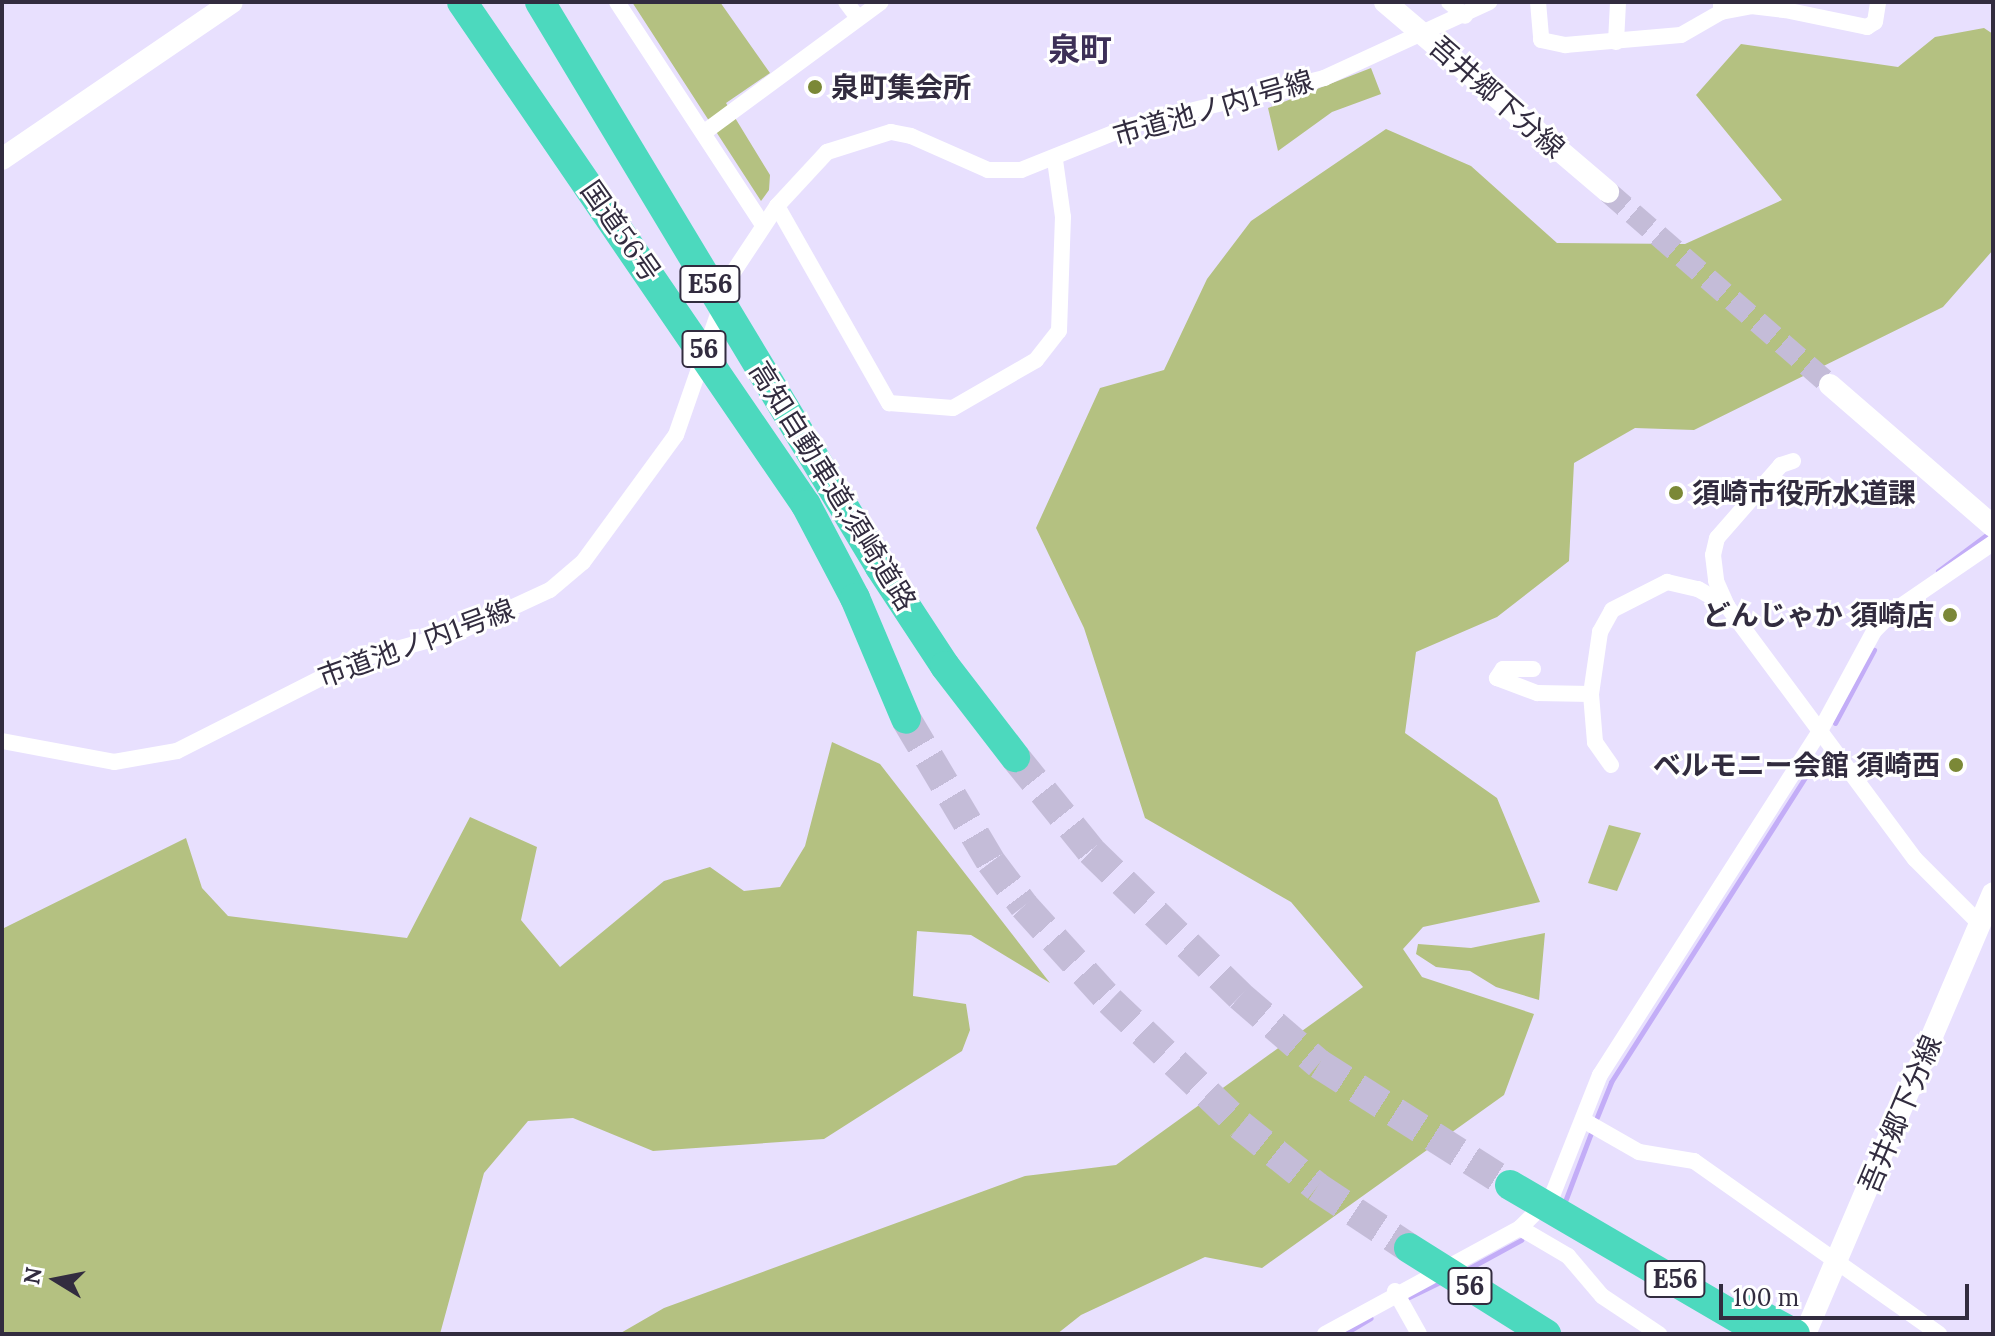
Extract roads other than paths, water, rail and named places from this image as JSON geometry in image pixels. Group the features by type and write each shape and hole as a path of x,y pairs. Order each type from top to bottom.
{"highway":[{"name":"国道56号","path":"462,2 704,350 818,527 906,719"},
{"name":"高知自動車道;須崎道路","path":"540,2 880,567 945,666 1015,757"},
{"name":"E56","path":"1521,1191 1758,1324"},
{"name":"56","path":"1414,1251 1534,1326"},
{"path":"1758,1324 1795,1334"}],"main road":[{"path":"2,159 232,2"},
{"name":"吾井郷下分線","path":"1385,2 1608,192"},
{"path":"1830,385 1993,526"},
{"name":"吾井郷下分線","path":"1805,1334 1993,893"}],"street":[{"path":"617,2 706,131 763,225"},
{"path":"846,2 858,18"},
{"path":"706,131 881,2"},
{"path":"1449,2 1465,16"},
{"name":"市道池ノ内1号線","path":"2,741 114,762 177,751 343,668 459,632 535,599 583,562 653,472 676,435 732,274 763,225 815,160 880,133 911,136 988,170 1021,170 1055,160 1133,125 1324,78 1426,35 1489,2"},
{"path":"1538,2 1537,31 1548,44 1616,42 1681,35 1721,7 1762,7 1867,27 1875,22 1878,2"},
{"path":"1616,42 1618,2"},
{"path":"777,206 889,403 934,410 953,408 1036,360 1059,331 1063,217 1055,160"},
{"path":"1793,461 1781,465 1714,545 1716,581 1727,606 1915,859 1981,925"},
{"path":"1325,1334 1395,1291 1520,1228 1552,1196 1620,1042 1663,982 1820,731 1884,619 1993,543"},
{"path":"1611,765 1595,742 1591,694 1600,632 1623,602 1667,582 1698,589 1727,606"},
{"path":"1533,669 1503,669 1497,678 1537,693 1591,694"},
{"path":"1583,1120 1639,1152 1694,1161 1939,1334"},
{"path":"1520,1228 1568,1256 1602,1296 1659,1334"},
{"path":"1395,1291 1419,1334"}],"waterway":[{"path":"1938,571 1985,536"},
{"path":"1835,723 1874,650"},
{"path":"1597,1117 1611,1082 1811,768"},
{"path":"1564,1204 1591,1133"},
{"path":"1466,1270 1521,1240"},
{"path":"1407,1298 1442,1281"},
{"path":"1344,1334 1371,1318"}],"tunnel":[{"path":"1608,192 1830,385"},
{"path":"906,719 991,862 1024,906 1110,1001 1240,1125 1317,1187 1409,1248"},
{"path":"1015,757 1091,851 1240,996 1319,1064 1510,1185"}],"place":[{"name":"泉町集会所","path":"815,87"},
{"name":"須崎市役所水道課","path":"1676,493"},
{"name":"どんじゃか 須崎店","path":"1950,615"},
{"name":"ベルモニー会館 須崎西","path":"1956,765"}],"district":[{"name":"泉町","path":"1080,50"}]}
